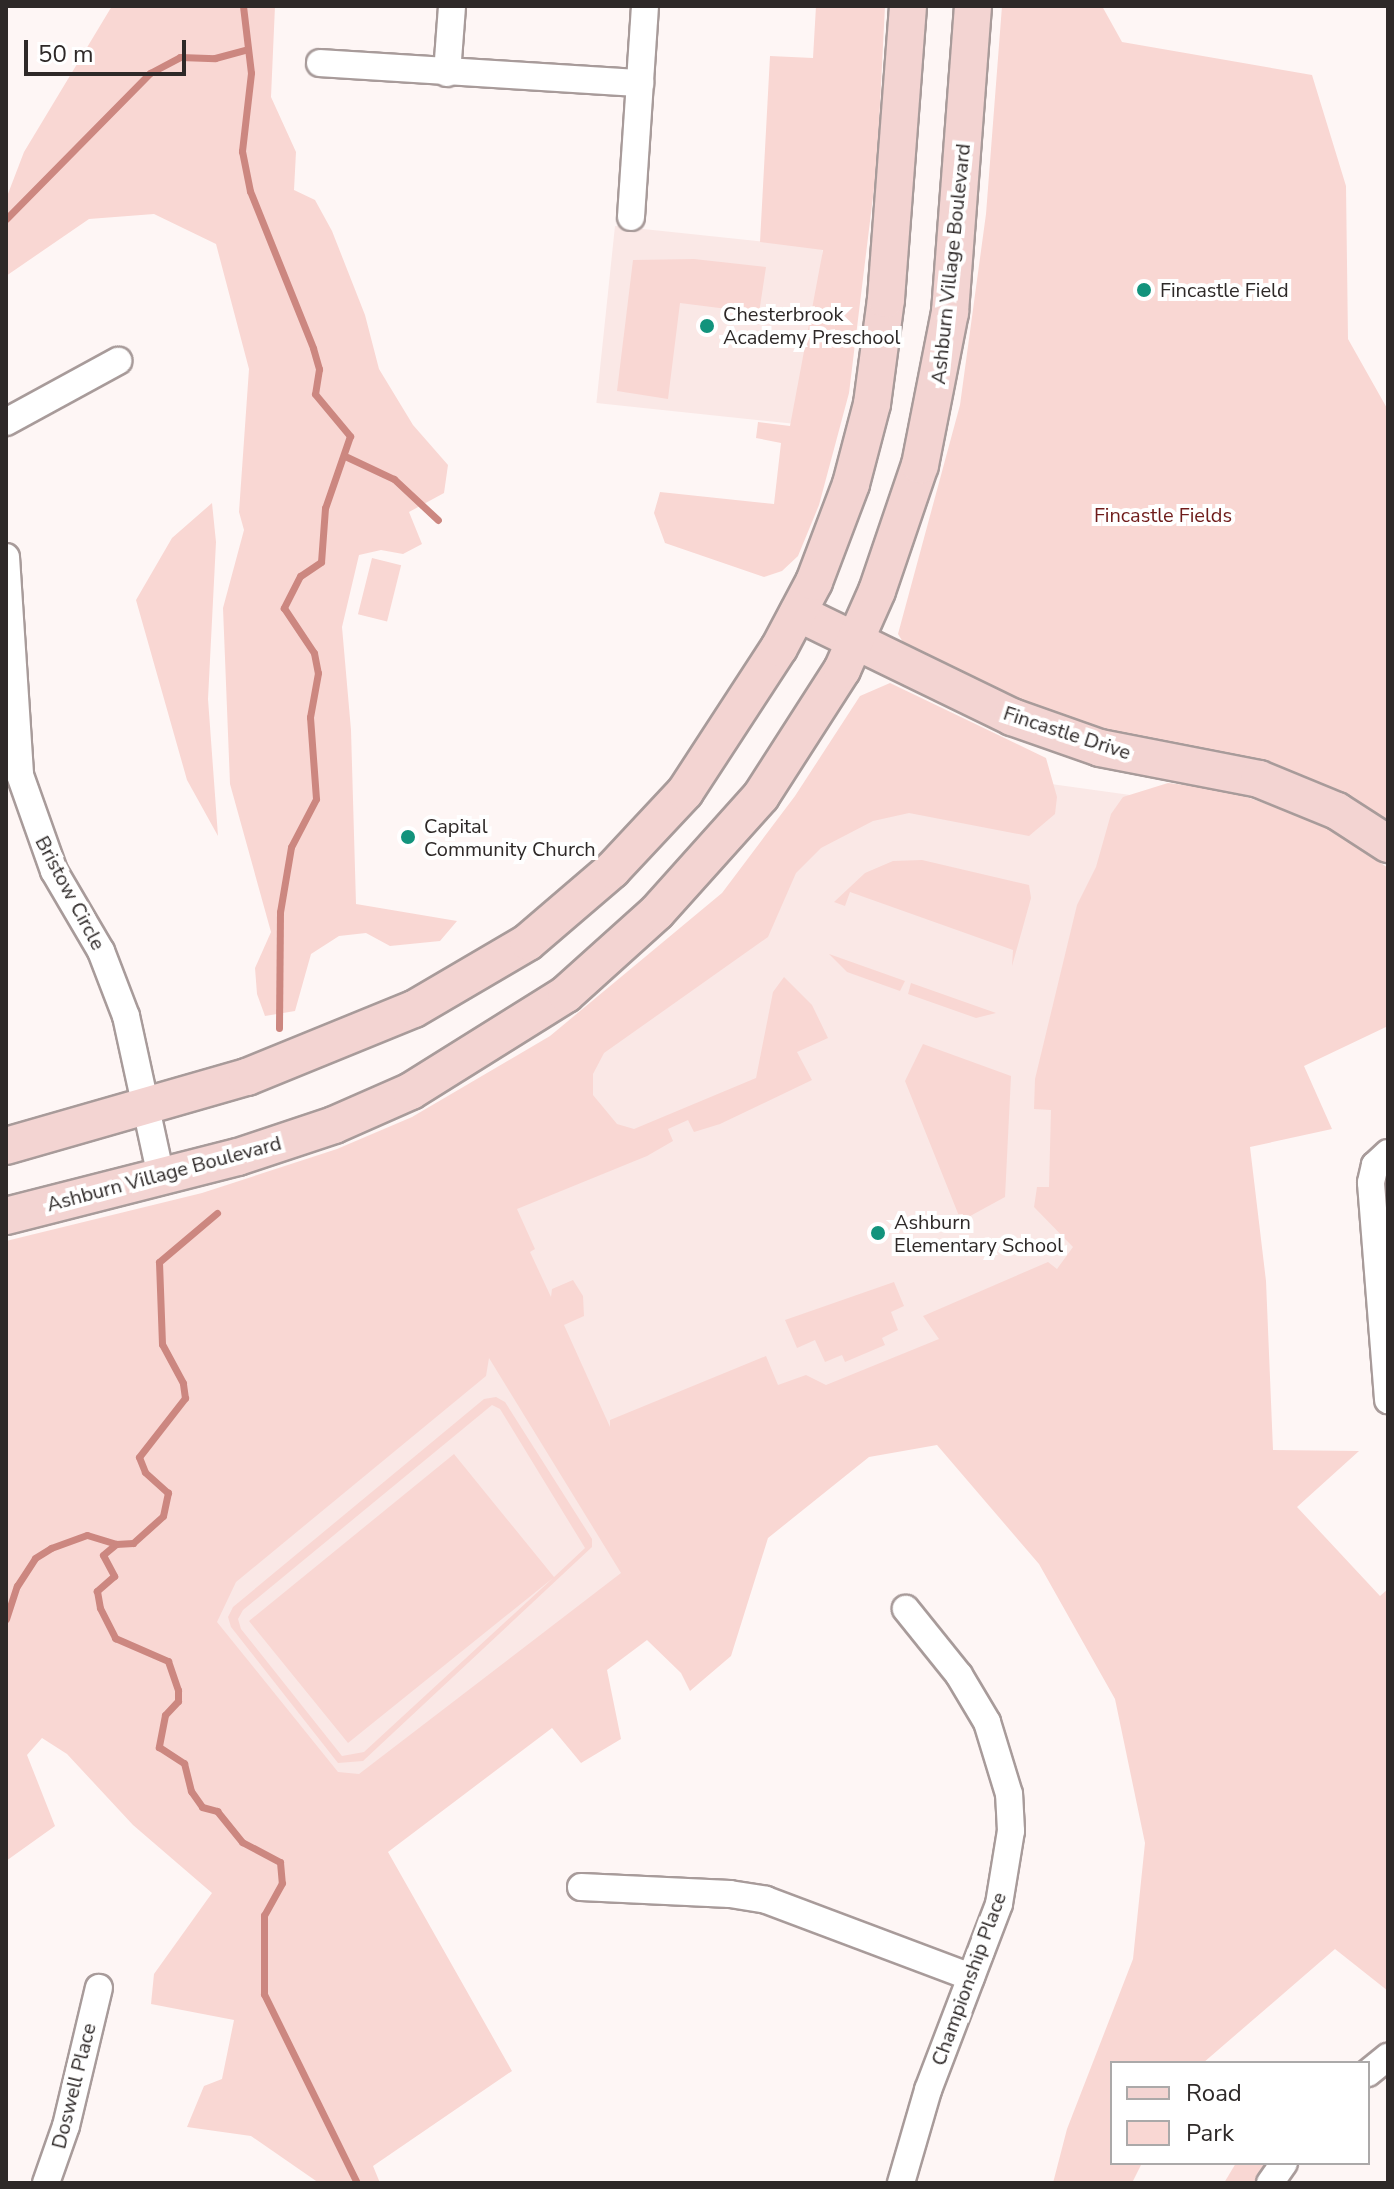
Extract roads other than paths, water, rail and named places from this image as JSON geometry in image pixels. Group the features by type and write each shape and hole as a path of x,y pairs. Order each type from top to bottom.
{"main road":[{"path":"6,1146 143,1104 247,1077 383,1024 528,942 612,870 685,792 749,700 798,613 851,484 872,404 886,299 908,6"},
{"name":"Ashburn Village Boulevard","path":"6,1216 267,1148 380,1105 462,1063 566,994 657,912 761,796 854,643 905,515 936,404 950,312 973,6"},
{"name":"Fincastle Drive","path":"798,613 854,643 1012,717 1100,748 1259,779 1307,796 1388,844"}],"street":[{"path":"447,73 452,6"},
{"path":"631,217 645,6"},
{"path":"320,63 640,83"},
{"path":"6,422 118,361"},
{"name":"Bristow Circle","path":"6,557 20,775 54,871 101,951 121,1003 161,1177"},
{"path":"1388,1153 1375,1165 1371,1183 1388,1400"},
{"name":"Championship Place","path":"901,2183 924,2102 1008,1868 1009,1794 987,1722 964,1682 906,1609"},
{"path":"581,1887 730,1894 766,1900 971,1977"},
{"name":"Doswell Place","path":"46,2183 66,2126 99,1988"},
{"path":"1370,2071 1388,2057"},
{"path":"1270,2183 1283,2165"}],"waterway":[{"path":"243,6 251,73 242,151 250,191 313,348 319,369 315,394 350,436 325,508 321,562 300,576 284,608 314,653 318,673 310,717 316,799 291,847 280,912 279,1028"},
{"path":"6,219 150,73 180,57 215,58 248,49"},
{"path":"347,457 394,479 438,520"},
{"path":"6,1619 17,1586 35,1558 51,1548 87,1535 116,1544 133,1543 163,1516 168,1493 145,1472 139,1457 185,1398 183,1383 162,1344 159,1262 217,1213"},
{"path":"116,1544 103,1555 114,1576 97,1591 100,1608 115,1638 168,1661 178,1690 178,1701 165,1715 159,1747 184,1763 191,1791 202,1807 217,1811 242,1842 280,1862 282,1883 264,1915 264,1994 357,2183"}],"place":[{"name":"Fincastle Field","path":"1144,290"},
{"name":"Chesterbrook Academy Preschool","path":"707,326"},
{"name":"Capital Community Church","path":"408,837"},
{"name":"Ashburn Elementary School","path":"878,1233"}],"park label":[{"name":"Fincastle Fields","path":"1163,515"}]}
